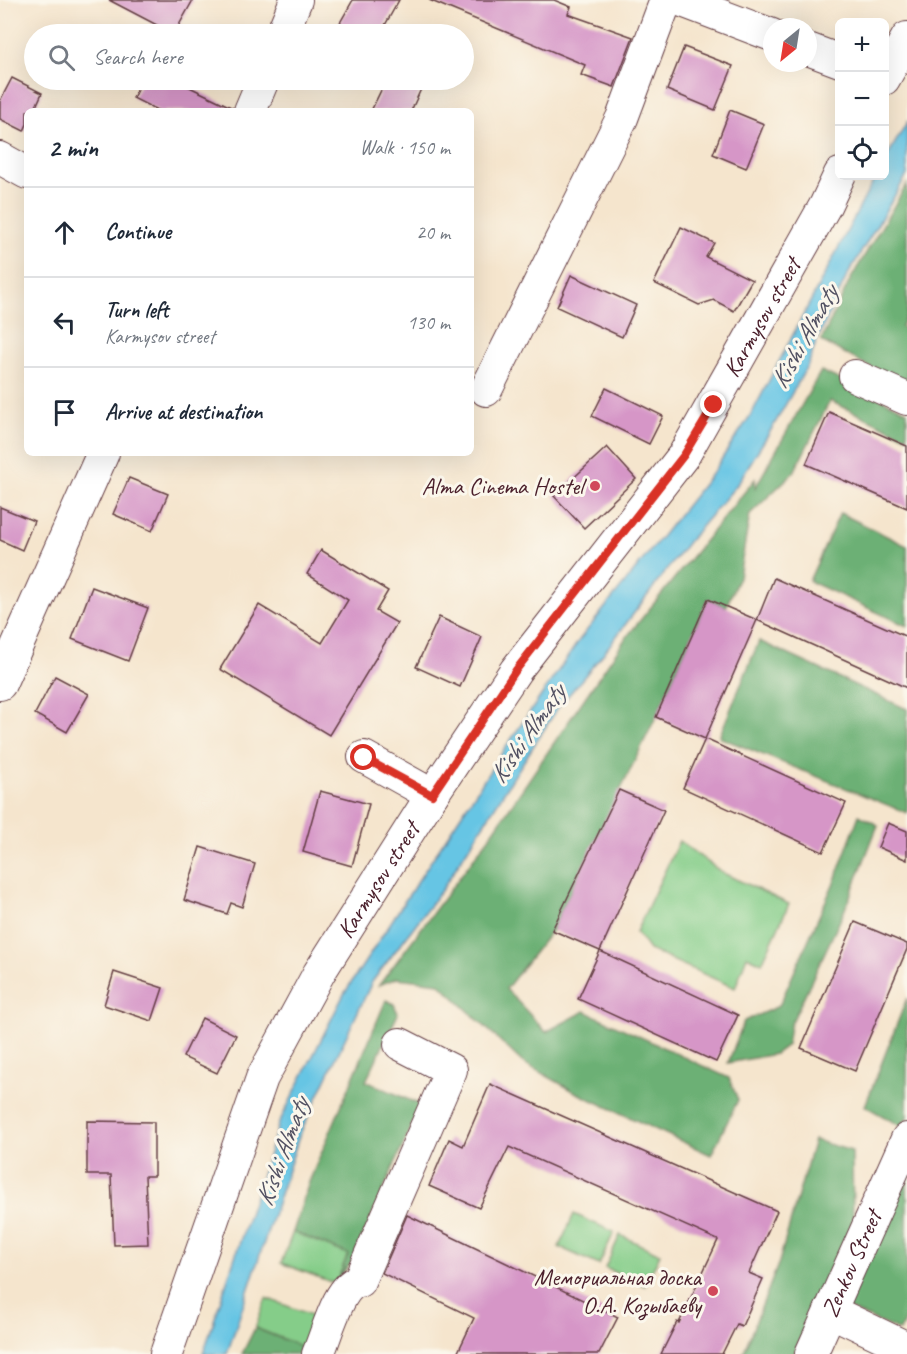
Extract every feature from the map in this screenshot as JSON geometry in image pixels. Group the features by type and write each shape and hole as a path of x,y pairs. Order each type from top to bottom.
{"street":[{"path":"286,24 296,0"},
{"path":"486,390 622,118 666,0"},
{"path":"680,0 763,32"},
{"path":"889,72 907,38"},
{"path":"817,52 835,59"},
{"path":"251,108 259,90"},
{"path":"0,158 24,171"},
{"name":"Karmysov street","path":"165,1354 262,1078 319,973 432,795 516,670 684,455 825,206 837,180"},
{"path":"855,376 907,399"},
{"path":"0,684 102,456"},
{"path":"364,758 432,795"},
{"path":"318,1354 343,1292 351,1283 359,1281 451,1070 400,1044"},
{"name":"Zenkov Street","path":"811,1354 907,1139"},
{"path":"830,1311 907,1348"}],"green space":[{"path":"907,184 907,314 901,327 907,330 907,387 821,341 850,280"},
{"path":"821,371 907,411 907,437 830,401 794,472 750,514 739,577 726,607 708,599 656,717 552,930 506,989 546,1032 585,1011 729,1078 738,1100 711,1155 577,1093 522,1062 439,983 397,978 379,985 491,835 625,639 755,479 755,488"},
{"path":"840,513 907,546 907,626 809,581"},
{"path":"759,641 907,709 907,813 719,737"},
{"path":"859,815 878,825 843,914 790,1026 787,1045 775,1054 728,1063 744,1021 779,1006 835,880"},
{"path":"679,841 723,873 789,904 762,963 747,956 735,988 649,950 636,932"},
{"path":"907,998 907,1117 902,1127 865,1106"},
{"path":"386,1000 394,1004 398,1014 366,1081 421,1105 351,1263 339,1277 348,1254 293,1232 309,1182"},
{"path":"814,1140 852,1151 853,1222 794,1354 743,1354 779,1262"},
{"path":"907,1174 907,1315 900,1331 844,1307"},
{"path":"574,1214 614,1232 599,1265 559,1247"},
{"path":"293,1232 348,1254 336,1284 281,1263"},
{"path":"620,1235 660,1254 645,1286 605,1268"},
{"path":"266,1298 322,1319 310,1350 255,1328"},
{"path":"255,1328 310,1350 308,1354 242,1354"}],"water":[{"name":"Kіshі Almaty","path":"907,122 907,175 847,276 816,342 809,363 736,486 688,542 603,654 557,709 443,888 372,982 300,1134 227,1354 203,1354 279,1123 344,994 499,757 580,639 713,472 752,413 874,180 889,180 889,153"}],"building":[{"path":"109,0 193,0 180,24 155,24"},
{"path":"353,0 399,0 386,24 339,24"},
{"path":"429,0 554,0 571,7 568,14 633,37 614,87 581,75 585,65"},
{"path":"684,47 733,66 715,110 667,90"},
{"path":"12,78 24,84 24,90 36,90 42,93 35,108 24,108 24,131 0,119 0,101"},
{"path":"137,90 196,90 233,108 153,108 133,98"},
{"path":"381,90 421,90 412,108 372,108"},
{"path":"730,110 764,124 746,168 713,154"},
{"path":"681,227 714,243 706,257 752,280 734,311 714,300 699,305 654,283"},
{"path":"571,275 636,305 622,337 557,307"},
{"path":"606,388 663,416 649,444 592,416"},
{"path":"829,412 907,446 907,508 806,464"},
{"path":"607,447 636,479 584,528 554,496"},
{"path":"129,478 168,494 152,531 113,514"},
{"path":"0,507 34,521 22,550 0,540"},
{"path":"321,550 388,591 376,611 397,623 329,735 220,669 259,605 322,643 348,600 307,574"},
{"path":"774,578 907,637 907,688 757,620"},
{"path":"92,587 148,608 128,661 72,639"},
{"path":"708,599 757,620 705,739 656,717"},
{"path":"439,617 482,637 460,687 416,667"},
{"path":"55,676 89,694 67,732 35,714"},
{"path":"705,739 846,803 823,852 683,788"},
{"path":"619,790 664,810 600,951 552,930"},
{"path":"320,791 369,804 352,866 303,852"},
{"path":"888,823 907,831 907,860 878,847"},
{"path":"200,847 255,864 242,907 231,903 227,914 184,900"},
{"path":"855,922 907,944 907,949 855,1071 801,1048"},
{"path":"600,951 738,1015 716,1062 578,999"},
{"path":"114,972 163,988 152,1021 104,1005"},
{"path":"202,1018 236,1035 217,1073 183,1057"},
{"path":"490,1084 777,1211 749,1273 763,1279 742,1326 737,1324 722,1354 661,1354 677,1322 679,1323 718,1240 509,1147 479,1208 429,1186 449,1139 463,1146"},
{"path":"87,1121 154,1122 154,1176 145,1176 148,1244 114,1245 111,1175 87,1175"},
{"path":"407,1215 618,1317 599,1354 457,1354 474,1318 382,1273"}],"place":[{"name":"Alma Cinema Hostel","path":"595,486"},
{"name":"Мемориальная доска О.А. Козыбаеву","path":"713,1291"}],"route":[{"path":"364,758 432,795 516,670 684,455 714,405"}]}
